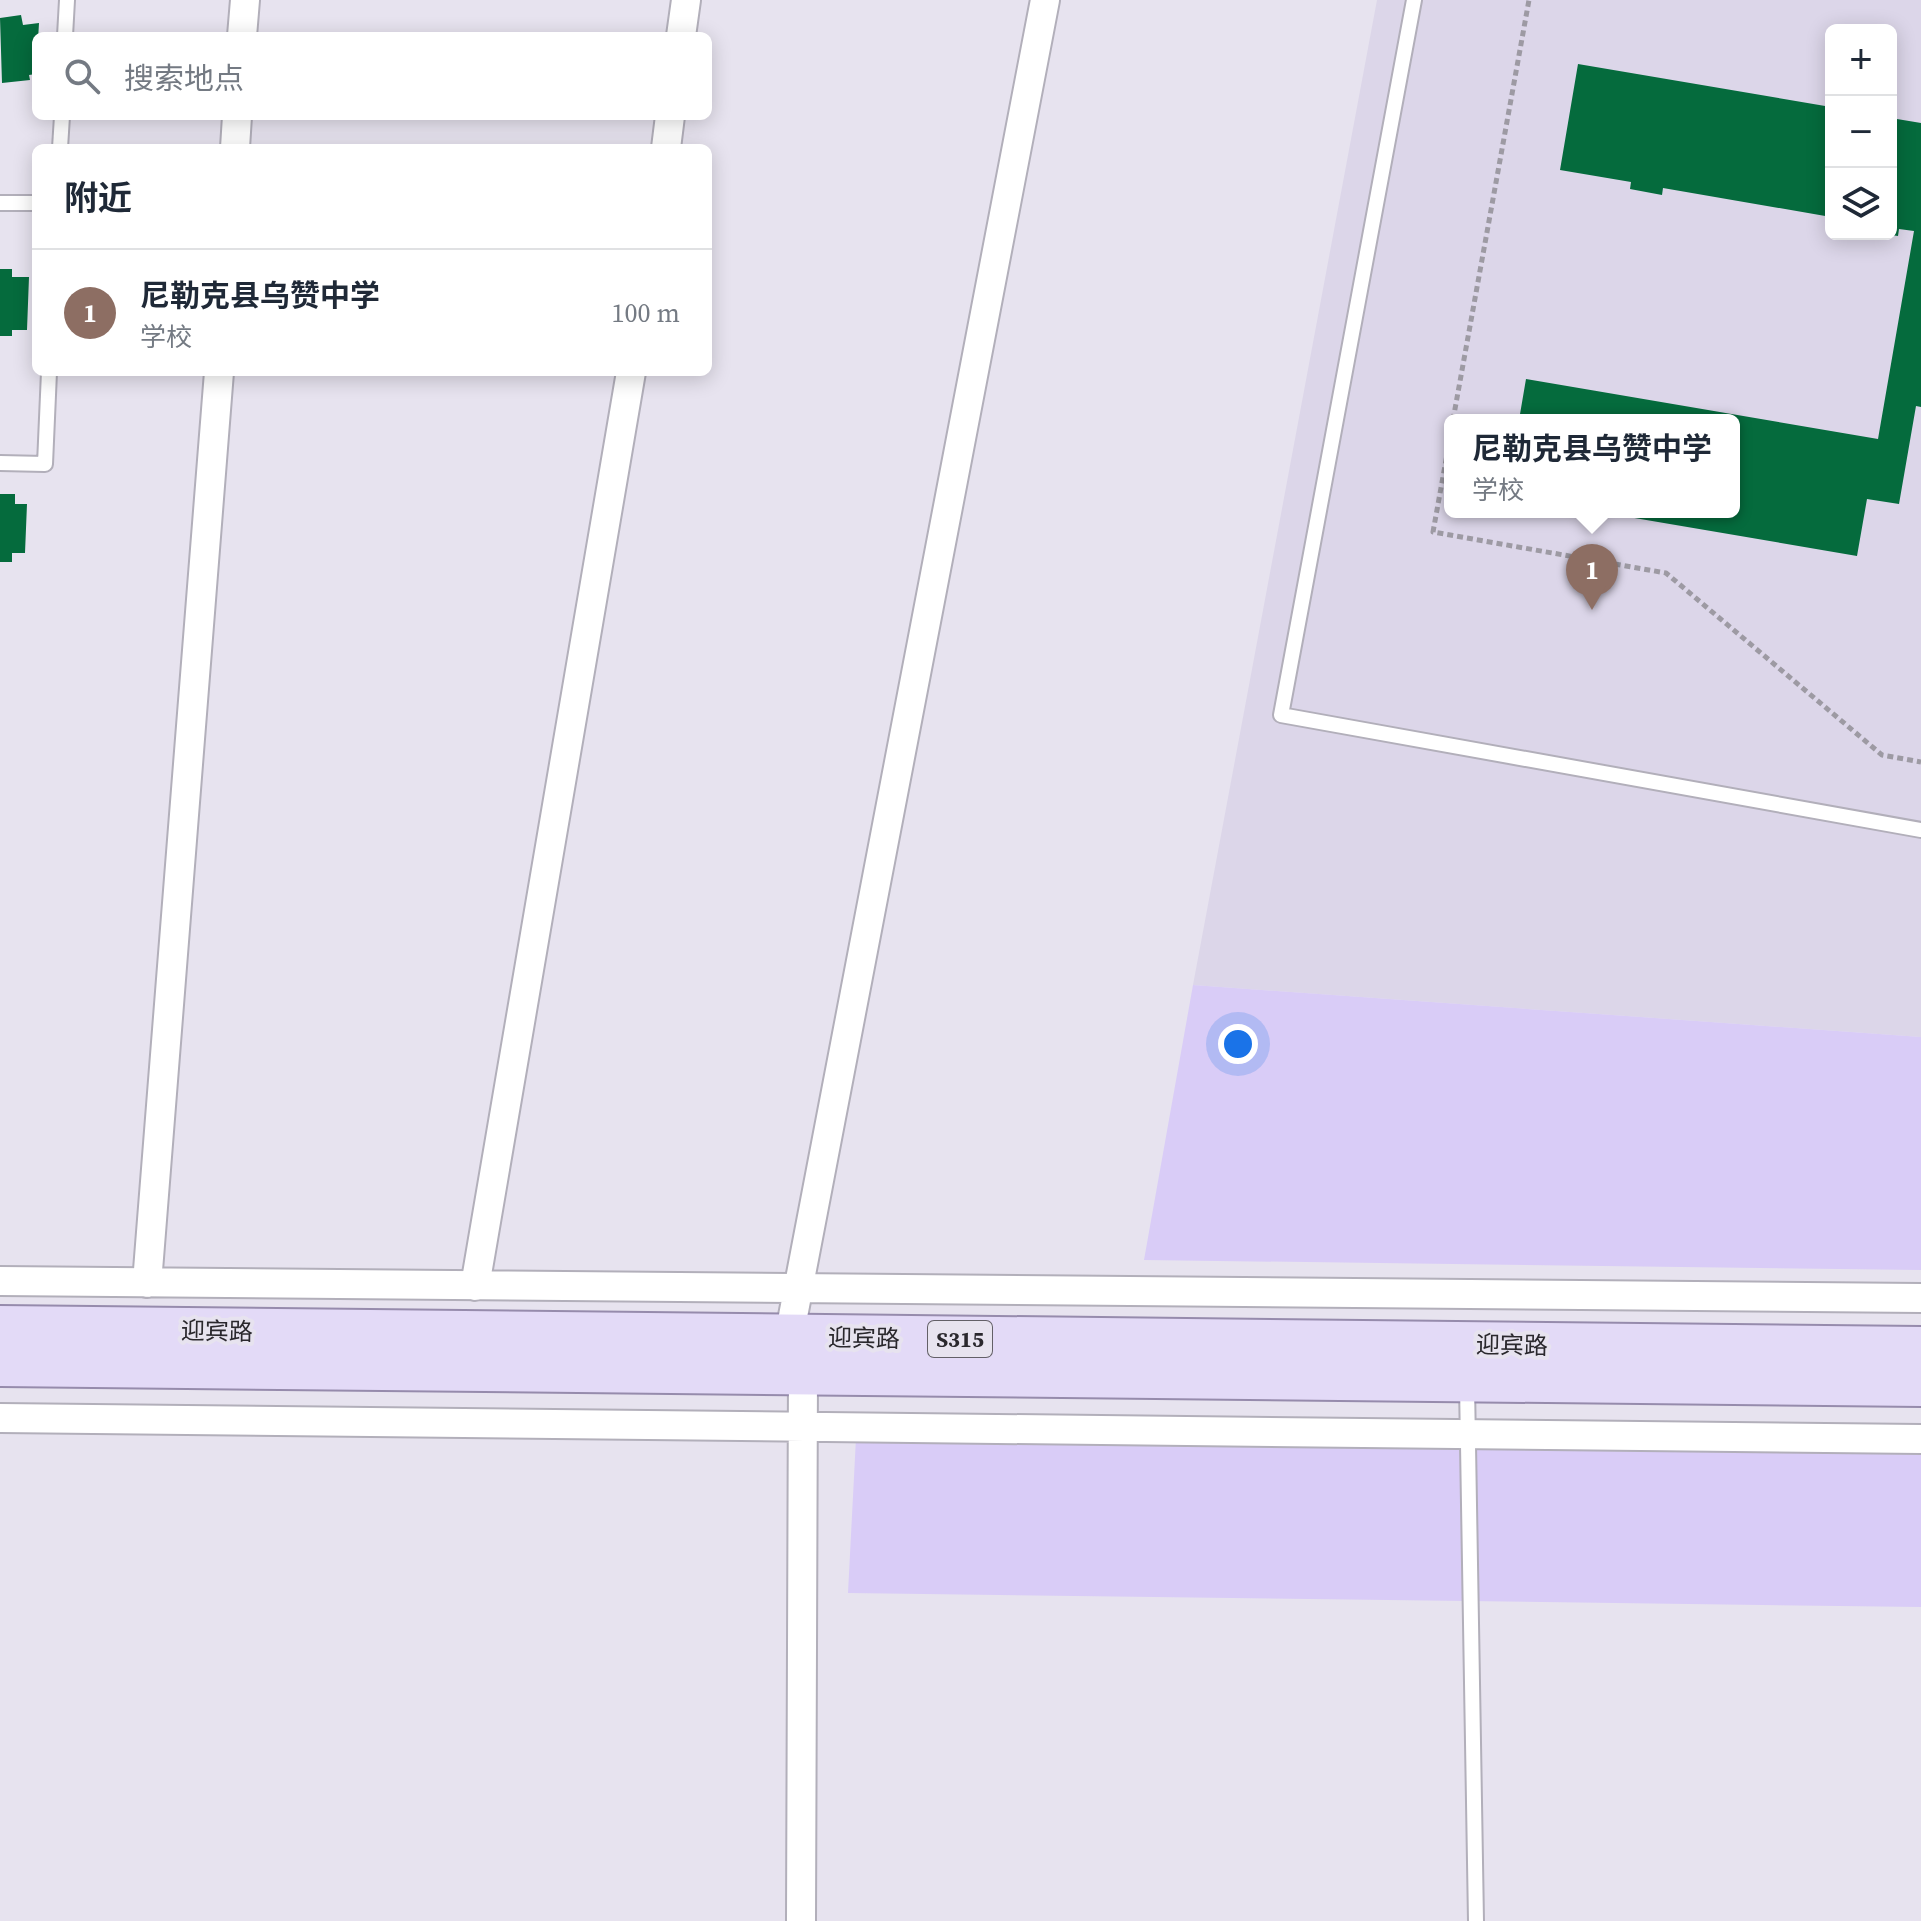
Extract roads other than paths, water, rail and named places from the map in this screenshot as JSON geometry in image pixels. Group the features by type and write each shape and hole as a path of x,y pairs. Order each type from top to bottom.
{"main road":[{"name":"迎宾路","path":"0,1328 1467,1380 1921,1384"},
{"name":"迎宾路","path":"0,1364 796,1355 1921,1349"}],"street":[{"path":"242,32 245,0"},
{"path":"682,32 686,0"},
{"path":"801,1921 803,1427 796,1355 799,1290 1045,0"},
{"path":"235,144 237,120"},
{"path":"666,144 670,120"},
{"path":"147,1283 219,376"},
{"path":"475,1286 630,376"},
{"path":"0,1281 1921,1298"},
{"path":"0,1418 1921,1439"}],"lane":[{"path":"65,32 67,0"},
{"path":"1414,0 1281,715 1921,830"},
{"path":"60,144 62,120"},
{"path":"0,203 32,203"},
{"path":"0,463 45,464 49,376"},
{"path":"1467,1380 1476,1921"}],"place":[{"name":"尼勒克县乌赞中学","path":"1592,610"}]}
